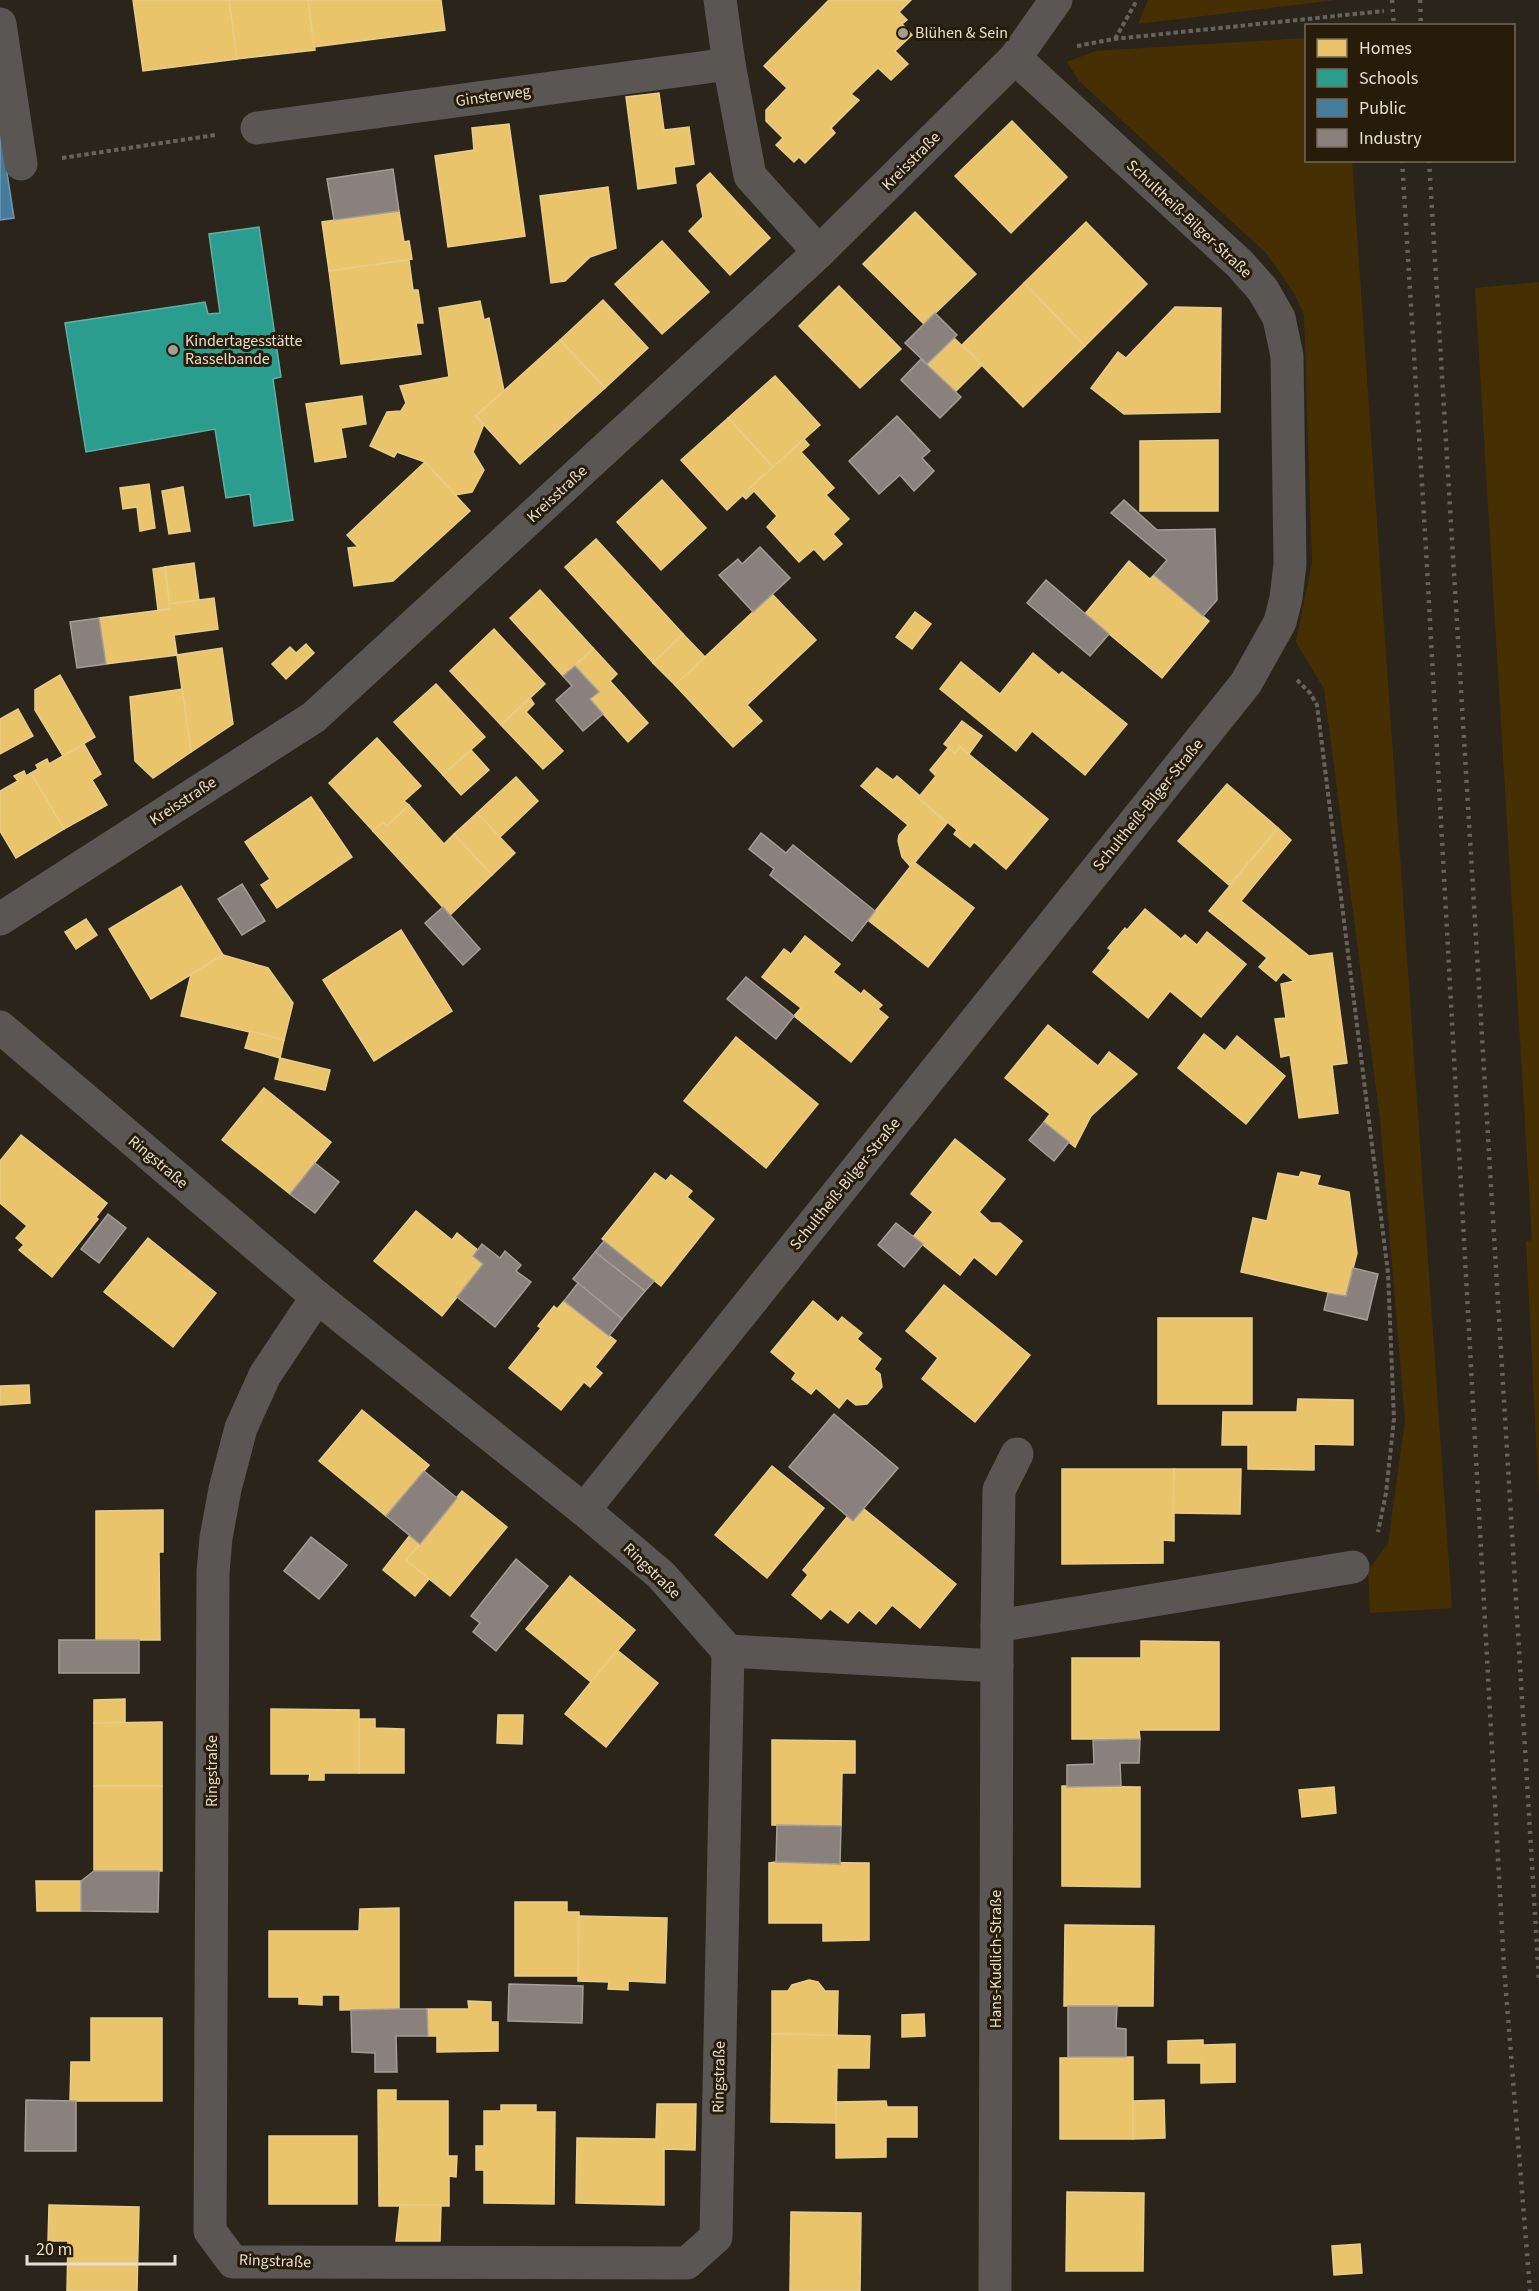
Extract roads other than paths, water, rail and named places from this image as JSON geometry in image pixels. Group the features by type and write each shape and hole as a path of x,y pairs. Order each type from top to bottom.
{"street":[{"path":"720,0 729,64 750,176 819,252"},
{"name":"Kreisstraße","path":"0,919 314,717 819,252 1015,58 1056,0"},
{"path":"0,24 21,164"},
{"name":"Schultheiß-Bilger-Straße","path":"584,1510 1238,692 1280,622 1286,598 1290,564 1287,356 1279,318 1263,290 1240,264 1015,58"},
{"name":"Ginsterweg","path":"257,128 729,64"},
{"name":"Ringstraße","path":"0,1027 316,1297 584,1510 661,1575 728,1651 716,2237 687,2263 233,2262 210,2231 213,1584 216,1538 225,1489 241,1428 265,1375 316,1297"},
{"name":"Hans-Kudlich-Straße","path":"995,2291 999,1490 1017,1454"},
{"path":"997,1626 1353,1567"},
{"path":"728,1651 997,1666"}],"railway":[{"path":"1392,0 1394,24"},
{"path":"1420,0 1421,24"},
{"path":"1402,162 1426,549 1504,1967 1530,2291"},
{"path":"1429,162 1539,1980"}],"place":[{"name":"Blühen & Sein","path":"903,33"},
{"name":"Kindertagesstätte Rasselbande","path":"173,350"}]}
